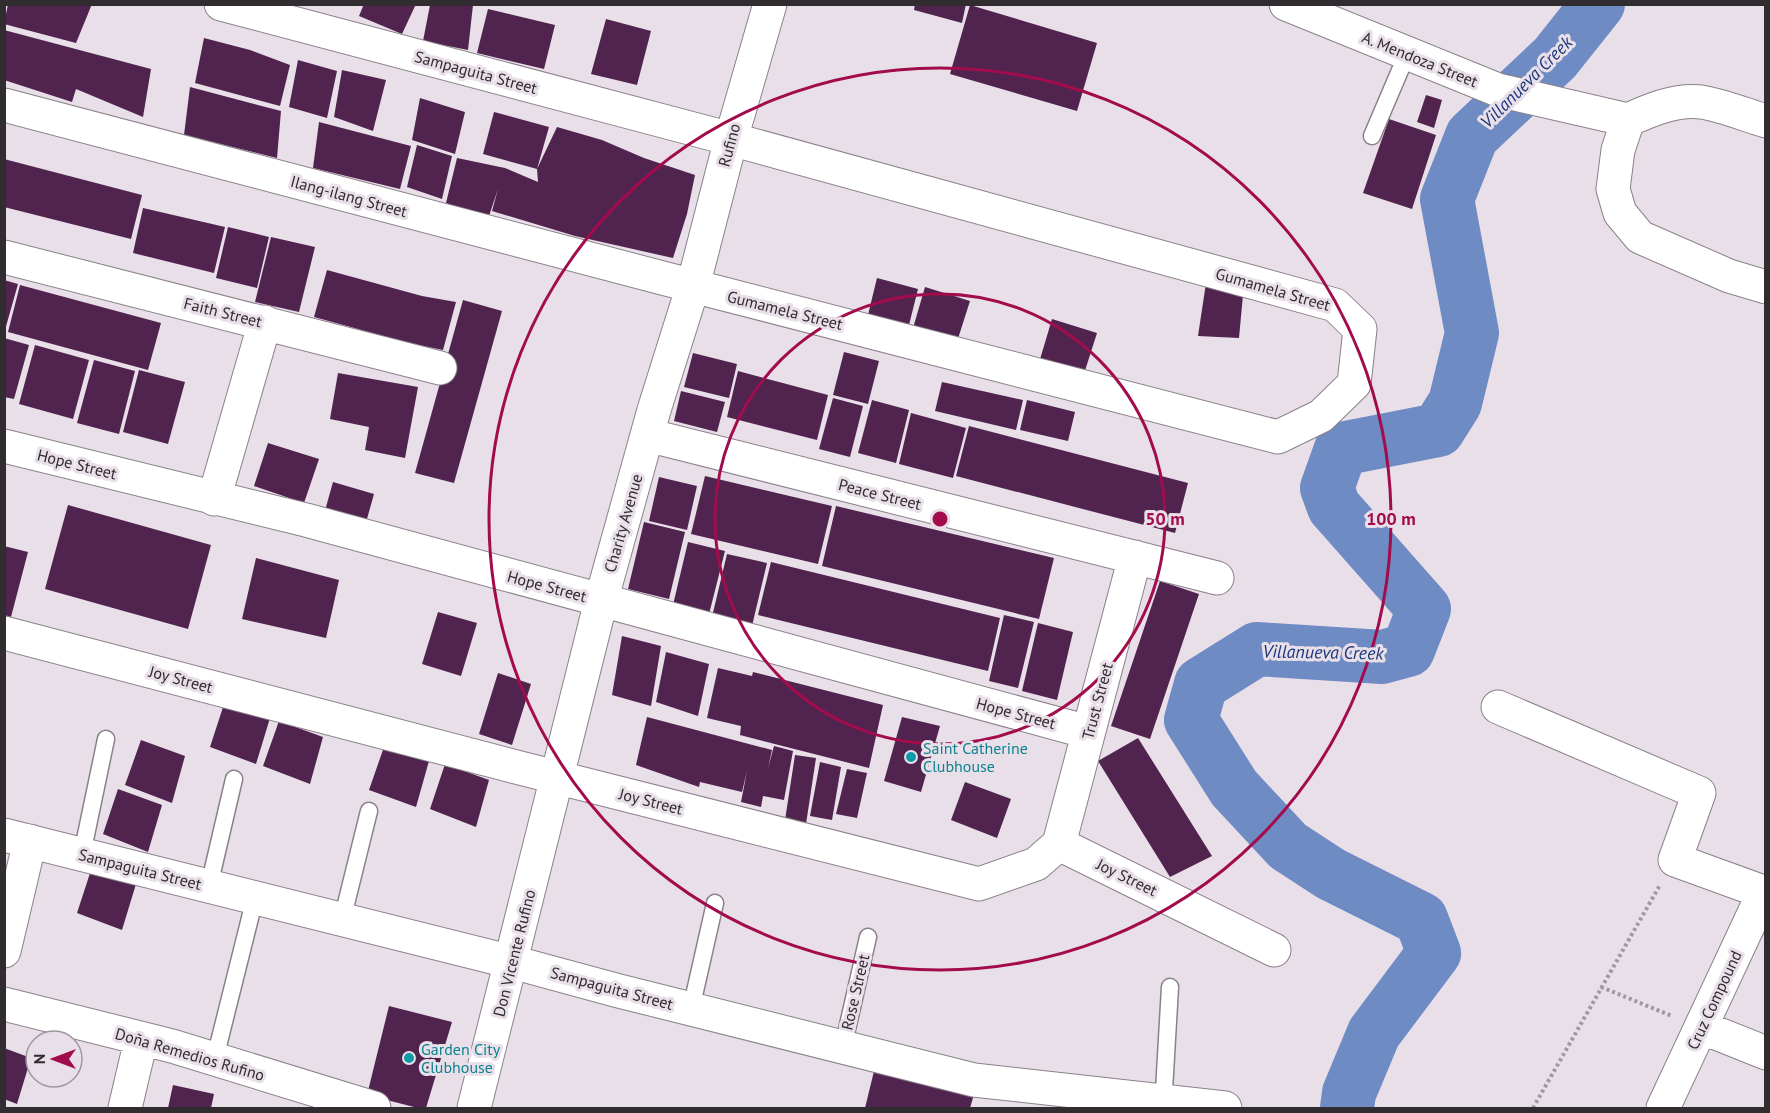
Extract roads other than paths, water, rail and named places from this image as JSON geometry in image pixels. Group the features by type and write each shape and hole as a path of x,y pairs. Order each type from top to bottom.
{"street":[{"name":"Sampaguita Street","path":"221,4 731,139"},
{"name":"Rufino","path":"693,286 731,139 770,4"},
{"name":"A. Mendoza Street","path":"1286,4 1407,54 1508,91 1628,120"},
{"path":"1766,122 1701,102 1677,103 1653,109 1628,120 1618,150 1613,189 1620,213 1640,237 1729,276 1766,287"},
{"name":"Ilang-ilang Street","path":"4,105 693,286"},
{"name":"Gumamela Street","path":"693,286 1278,437 1321,416 1354,384 1360,329 1335,305 731,139"},
{"name":"Faith Street","path":"4,257 440,368"},
{"name":"Charity Avenue","path":"544,831 601,601 647,435 693,286"},
{"path":"214,499 265,322"},
{"name":"Peace Street","path":"647,435 1218,578"},
{"name":"Hope Street","path":"4,446 306,520 1088,732"},
{"name":"Trust Street","path":"1059,844 1135,557"},
{"name":"Joy Street","path":"4,633 558,778 979,884 1036,864 1059,844 1274,950"},
{"path":"1498,707 1699,793 1675,860 1765,892"},
{"name":"Don Vicente Rufino","path":"474,1108 544,831"},
{"name":"Sampaguita Street","path":"17,838 974,1080 1163,1106 1224,1108"},
{"path":"4,951 17,838"},
{"name":"Cruz Compound","path":"1663,1108 1765,892"},
{"name":"Doña Remedios Rufino","path":"4,1004 215,1059 304,1098 374,1108"},
{"path":"1701,1027 1766,1053"},
{"path":"125,1108 141,1040"}],"lane":[{"path":"1372,136 1407,54"},
{"path":"82,854 106,739"},
{"path":"209,886 234,778"},
{"path":"342,920 369,811"},
{"path":"215,1059 255,898"},
{"path":"691,1009 715,903"},
{"name":"Rose Street","path":"843,1047 868,937"},
{"path":"1163,1106 1170,987"}],"waterway":[{"name":"Villanueva Creek","path":"1347,1108 1349,1093 1374,1033 1434,953 1421,919 1331,874 1288,846 1234,788 1191,720 1201,684 1257,649 1382,657 1408,650 1424,609 1334,507 1327,488 1341,449 1438,430 1455,403 1472,333 1447,199 1472,136 1555,58 1598,4"}],"place":[{"name":"Saint Catherine Clubhouse","path":"911,757"},
{"name":"Garden City Clubhouse","path":"409,1058"}]}
